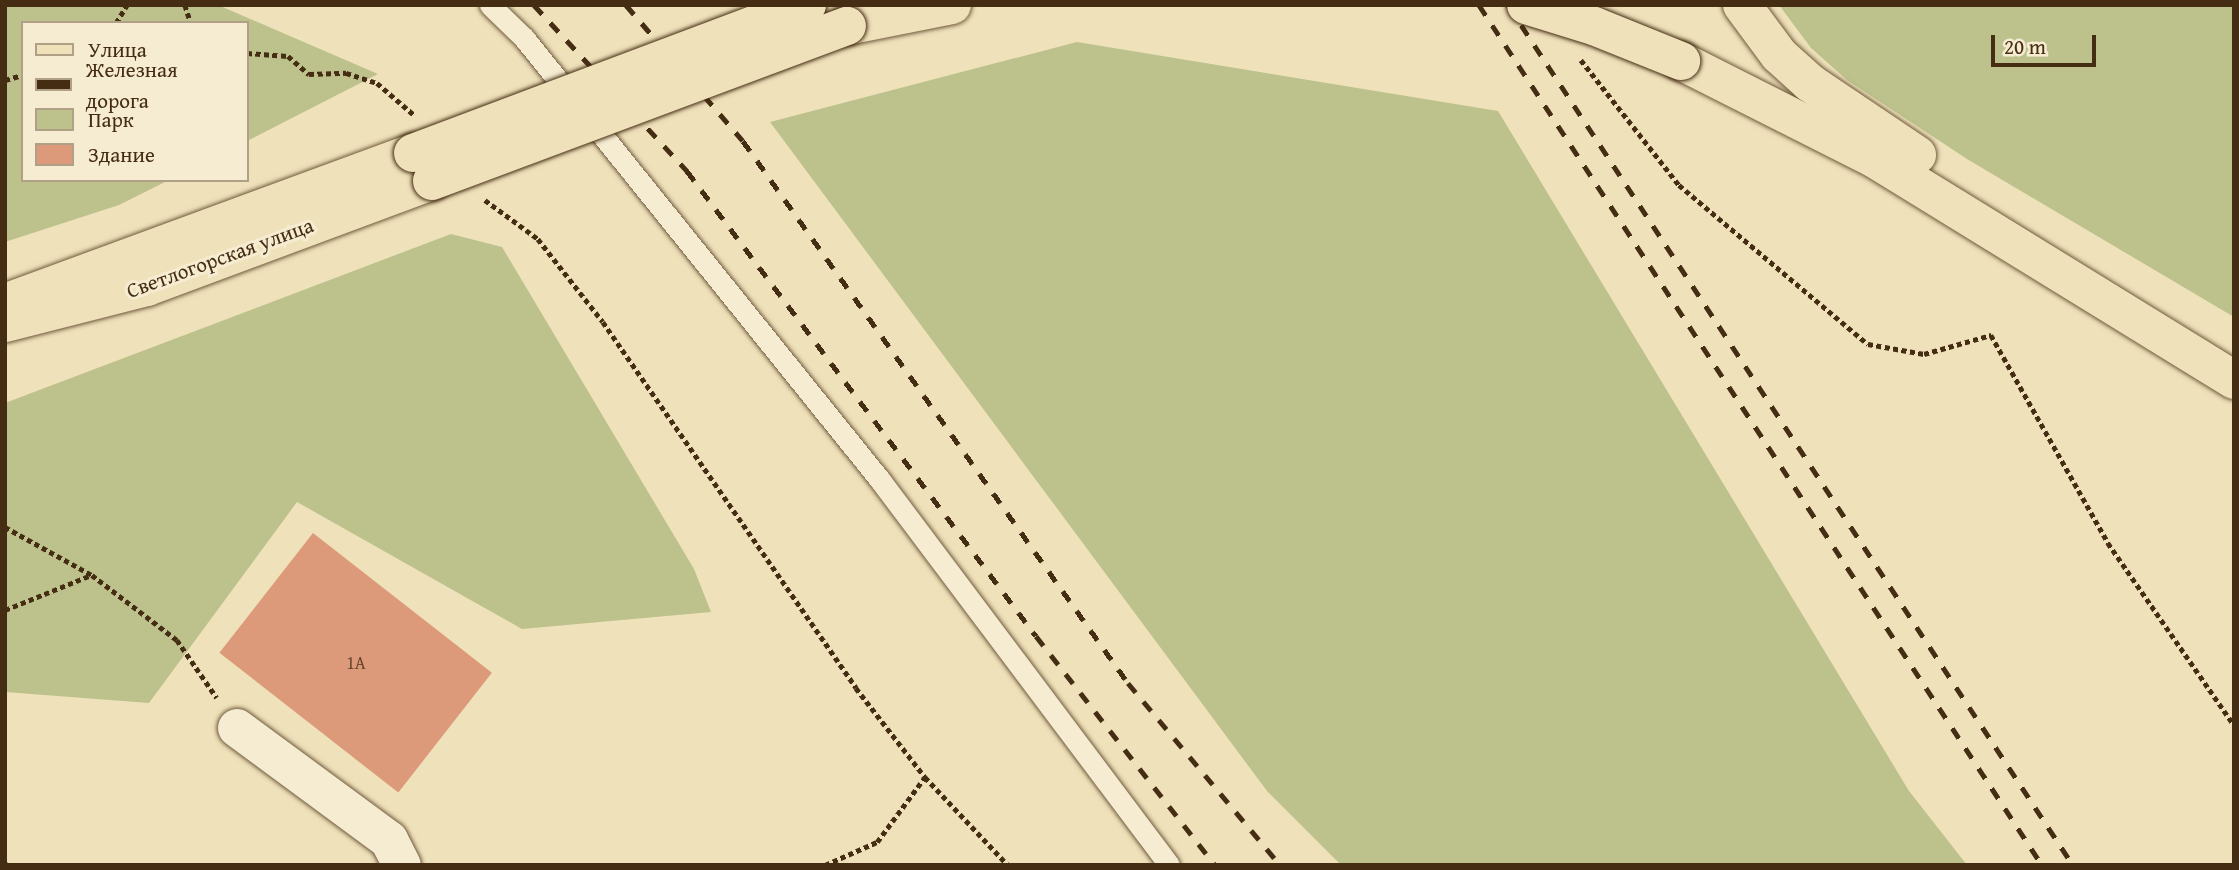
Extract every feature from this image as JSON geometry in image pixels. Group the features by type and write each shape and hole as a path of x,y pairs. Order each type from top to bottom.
{"main road":[{"path":"422,167 807,5"},
{"path":"422,167 847,26 902,5"},
{"path":"847,26 952,5"},
{"path":"1526,5 1594,26 1681,61 1875,159 2234,380"},
{"path":"1742,5 1779,55 1851,112 2234,352"},
{"name":"Светлогорская улица","path":"5,303 422,167"},
{"name":"Светлогорская улица","path":"5,323 147,287 422,167"}],"street":[{"path":"237,728 389,840 402,865"}],"lane":[{"path":"490,5 524,38 880,480 1169,865"}],"path":[{"path":"117,21 127,5"},
{"path":"1572,48 1618,113 1679,185 1868,344 1924,354 1992,335 2108,543 2234,725"},
{"path":"248,53 288,56 309,74 346,73 377,83 410,109"},
{"path":"538,239 603,322 856,688 925,777 1008,865"},
{"path":"5,527 92,575 177,640 237,728"},
{"path":"5,610 92,575"},
{"path":"825,865 877,842 925,777"}],"green space":[{"path":"5,5 218,5 378,74 248,140 248,21 21,21 21,182 165,182 119,205 5,242"},
{"path":"1779,5 2234,5 2234,317 1967,159 1847,80 1811,48"},
{"path":"1077,42 1498,111 1909,791 1967,865 1341,865 1267,791 770,122"},
{"path":"451,234 502,247 694,569 711,612 522,629 297,502 149,703 5,692 5,403"}],"building":[{"path":"313,533 492,673 398,793 219,653"}],"railway":[{"path":"534,5 687,171 1036,636 1215,865"},
{"path":"626,5 743,141 1128,683 1280,865"},
{"path":"1479,5 2042,865"},
{"path":"1508,5 2073,865"}]}
